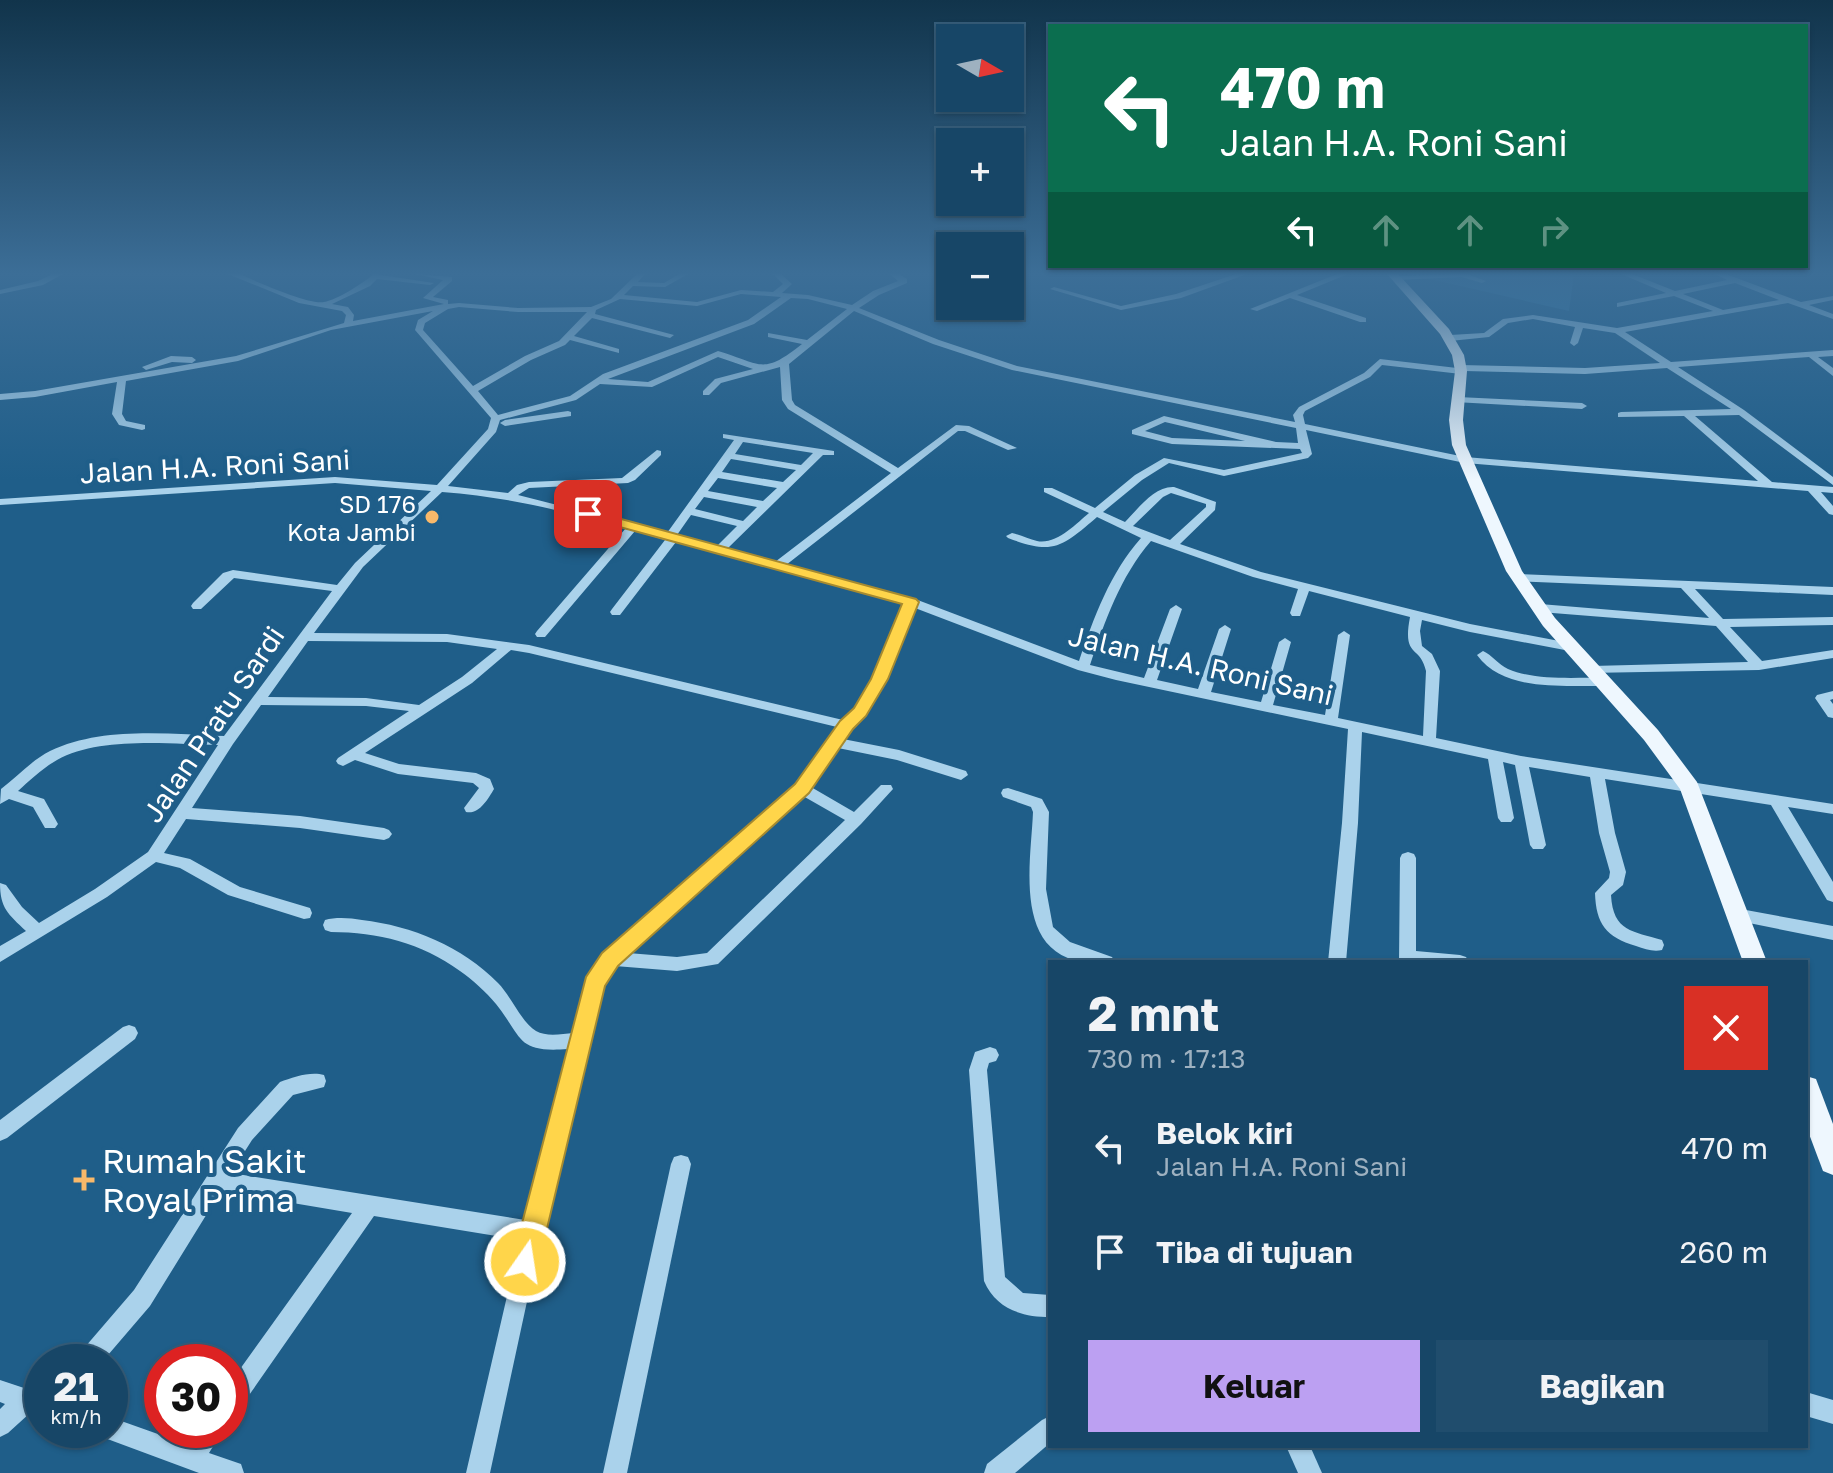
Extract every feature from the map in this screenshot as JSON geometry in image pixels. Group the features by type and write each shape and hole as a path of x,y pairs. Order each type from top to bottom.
{"main road":[{"path":"1452,343 1461,370 1457,436 1519,578 1570,647 1651,735 1690,787 1754,960"},
{"path":"1808,1094 1824,1140"}],"street":[{"path":"0,397 23,396 223,361 249,356 284,343"},
{"path":"430,343 497,421"},
{"path":"472,391 560,343"},
{"path":"589,343 616,351"},
{"path":"497,421 573,398 600,381 698,343"},
{"path":"706,393 718,381 784,363 808,343"},
{"path":"943,343 993,362 1465,460 1833,490"},
{"path":"1636,343 1741,412 1833,482"},
{"path":"1012,536 1050,545 1162,462 1176,462 1224,473 1304,456 1307,454 1298,415 1302,409 1367,375 1380,362 1461,370 1566,371 1674,367 1833,353"},
{"path":"600,381 643,386 718,354 760,368"},
{"path":"1811,355 1833,373"},
{"path":"108,380 171,359 223,361"},
{"path":"784,363 791,407 897,472"},
{"path":"122,378 117,414 122,423 142,427"},
{"path":"1458,400 1582,406"},
{"path":"1621,415 1741,412"},
{"path":"1686,413 1769,485"},
{"path":"497,421 568,414"},
{"path":"1272,444 1164,419 1135,432 1172,441 1304,446"},
{"name":"Jalan Pratu Sardi","path":"0,955 154,856 228,741 340,589 359,565 440,488 497,421"},
{"path":"776,567 958,428 1012,448"},
{"path":"718,551 803,468 825,452 726,436"},
{"path":"616,612 741,438"},
{"path":"510,496 529,485 624,481 657,453"},
{"path":"729,456 803,468"},
{"path":"715,474 785,486"},
{"name":"Jalan H.A. Roni Sani","path":"0,502 126,496 303,480 440,488 510,496 911,602 1083,667 1149,683 1521,761 1833,809"},
{"path":"1811,488 1833,512"},
{"path":"1126,527 1159,495 1170,489 1211,502 1211,508 1172,545"},
{"path":"1048,490 1172,545 1304,587 1417,615 1570,647"},
{"path":"702,493 765,505"},
{"path":"688,511 745,525"},
{"path":"541,634 632,528"},
{"path":"1083,667 1097,627 1126,567 1149,536"},
{"path":"197,606 233,574 340,589"},
{"path":"1519,578 1833,591"},
{"path":"1684,584 1759,666"},
{"path":"1296,613 1304,587"},
{"path":"478,1473 532,1232 594,984 610,959 802,789 846,725 860,712 880,679 911,602"},
{"path":"1540,608 1719,623 1833,621"},
{"path":"1149,683 1176,609"},
{"path":"1417,615 1411,639 1414,646 1429,659 1433,670 1429,742"},
{"path":"1203,694 1225,629"},
{"path":"1331,721 1344,635"},
{"path":"303,637 447,638 508,646 759,702 846,725"},
{"path":"1266,707 1285,642"},
{"path":"471,808 487,789 485,783 476,778 398,769 350,758 467,680 508,646"},
{"path":"1483,655 1488,665 1511,675 1597,676 1759,666 1833,654"},
{"path":"1833,695 1822,698 1833,714"},
{"path":"257,701 376,704 410,706 420,710"},
{"path":"1337,960 1355,726"},
{"path":"3,796 48,759 69,749 131,739 228,741"},
{"path":"834,742 899,755 961,775"},
{"path":"1495,756 1506,818"},
{"path":"1521,761 1538,845"},
{"path":"1597,774 1607,833 1618,872 1617,881 1603,893 1606,919 1616,932 1656,945"},
{"path":"802,789 856,820"},
{"path":"610,959 677,964 712,959 886,789"},
{"path":"1008,793 1037,803 1041,812 1038,878 1046,929 1065,947 1101,960"},
{"path":"3,796 39,803 50,824"},
{"path":"1775,799 1833,896"},
{"path":"182,813 300,822 384,834"},
{"path":"154,856 184,863 234,891 304,913"},
{"path":"1408,858 1408,959"},
{"path":"0,889 8,904 39,932"},
{"path":"1735,914 1833,933"},
{"path":"331,925 359,924 390,930 440,948 500,997 529,1036 544,1042 581,1041"},
{"path":"0,1132 129,1033"},
{"path":"990,1055 982,1058 978,1070 995,1281 1010,1300 1029,1307 1048,1306"},
{"path":"102,1344 142,1298 245,1134 287,1088 317,1081"},
{"path":"615,1473 681,1164"},
{"path":"218,1181 532,1232"},
{"path":"248,1377 370,1204"},
{"path":"0,1391 24,1399"},
{"path":"1808,1405 1833,1412"},
{"path":"0,1425 24,1409"},
{"path":"996,1473 1048,1430"},
{"path":"128,1435 232,1473"},
{"path":"191,1457 198,1448"},
{"path":"1299,1448 1310,1473"}],"place":[{"name":"SD 176 Kota Jambi","path":"432,517"},
{"name":"Rumah Sakit Royal Prima","path":"84,1180"}],"route":[{"path":"525,1262 594,984 610,959 802,789 846,725 860,712 880,679 911,602 588,514"}]}
